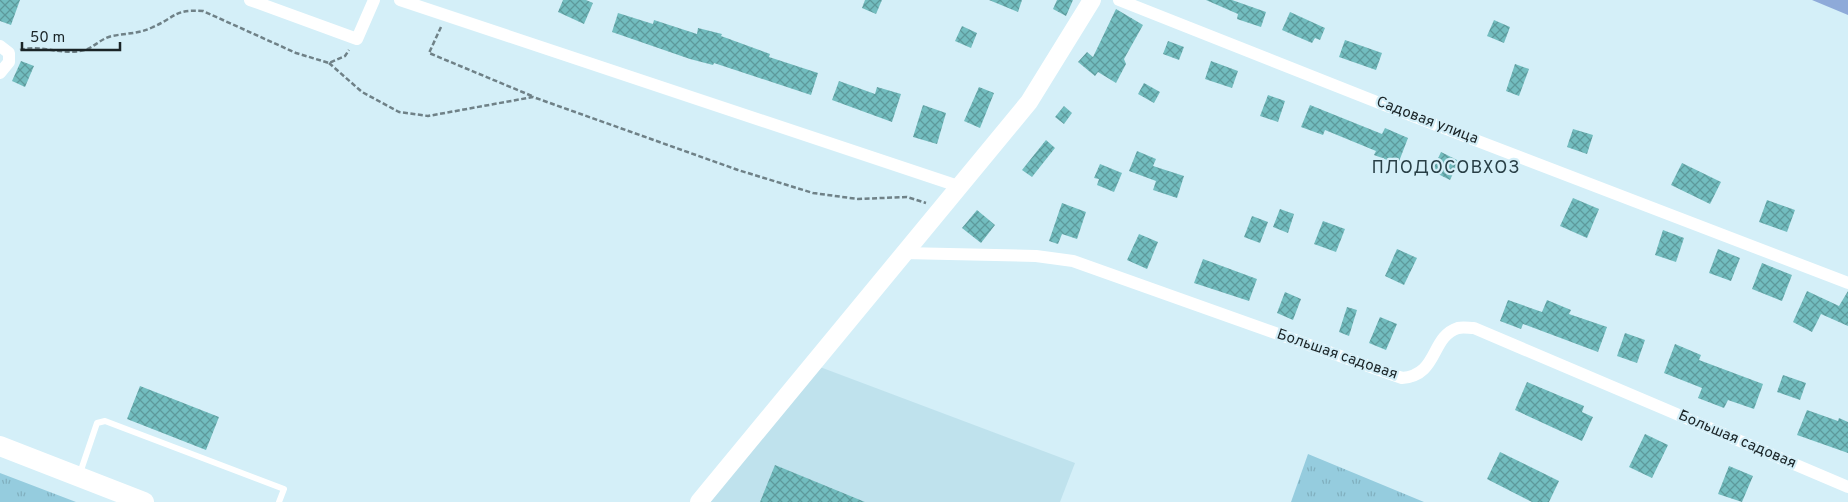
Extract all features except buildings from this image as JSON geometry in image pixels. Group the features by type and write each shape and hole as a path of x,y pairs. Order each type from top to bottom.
{"main road":[{"path":"0,446 144,502"}],"street":[{"path":"250,0 357,39 374,0"},
{"path":"400,0 958,186"},
{"path":"699,502 1029,102 1092,0"},
{"name":"Садовая улица","path":"1119,0 1397,110 1848,283"},
{"path":"0,73 9,62 4,50"},
{"name":"Большая садовая","path":"904,253 1036,256 1073,261 1402,378 1415,377 1425,369 1444,337 1458,328 1474,328 1848,487"}],"lane":[{"path":"79,476 97,423 105,421 284,489 279,502"}],"path":[{"path":"4,50 27,48 54,52 84,50 112,36 130,35 155,27 174,14 186,10 203,11 296,53 329,62 362,92 399,112 428,116 533,97"},
{"path":"446,16 429,53 533,97 738,170 813,193 858,199 907,197 940,208"},
{"path":"329,62 344,56 357,39"}],"shaded area":[{"path":"1812,0 1848,0 1848,15"},
{"path":"812,364 1075,463 1060,502 710,502"}],"green space":[{"path":"1308,454 1424,502 1291,502"},
{"path":"0,473 76,502 0,502"}],"district":[{"name":"ПЛОДОСОВХОЗ","path":"1446,168"}]}
